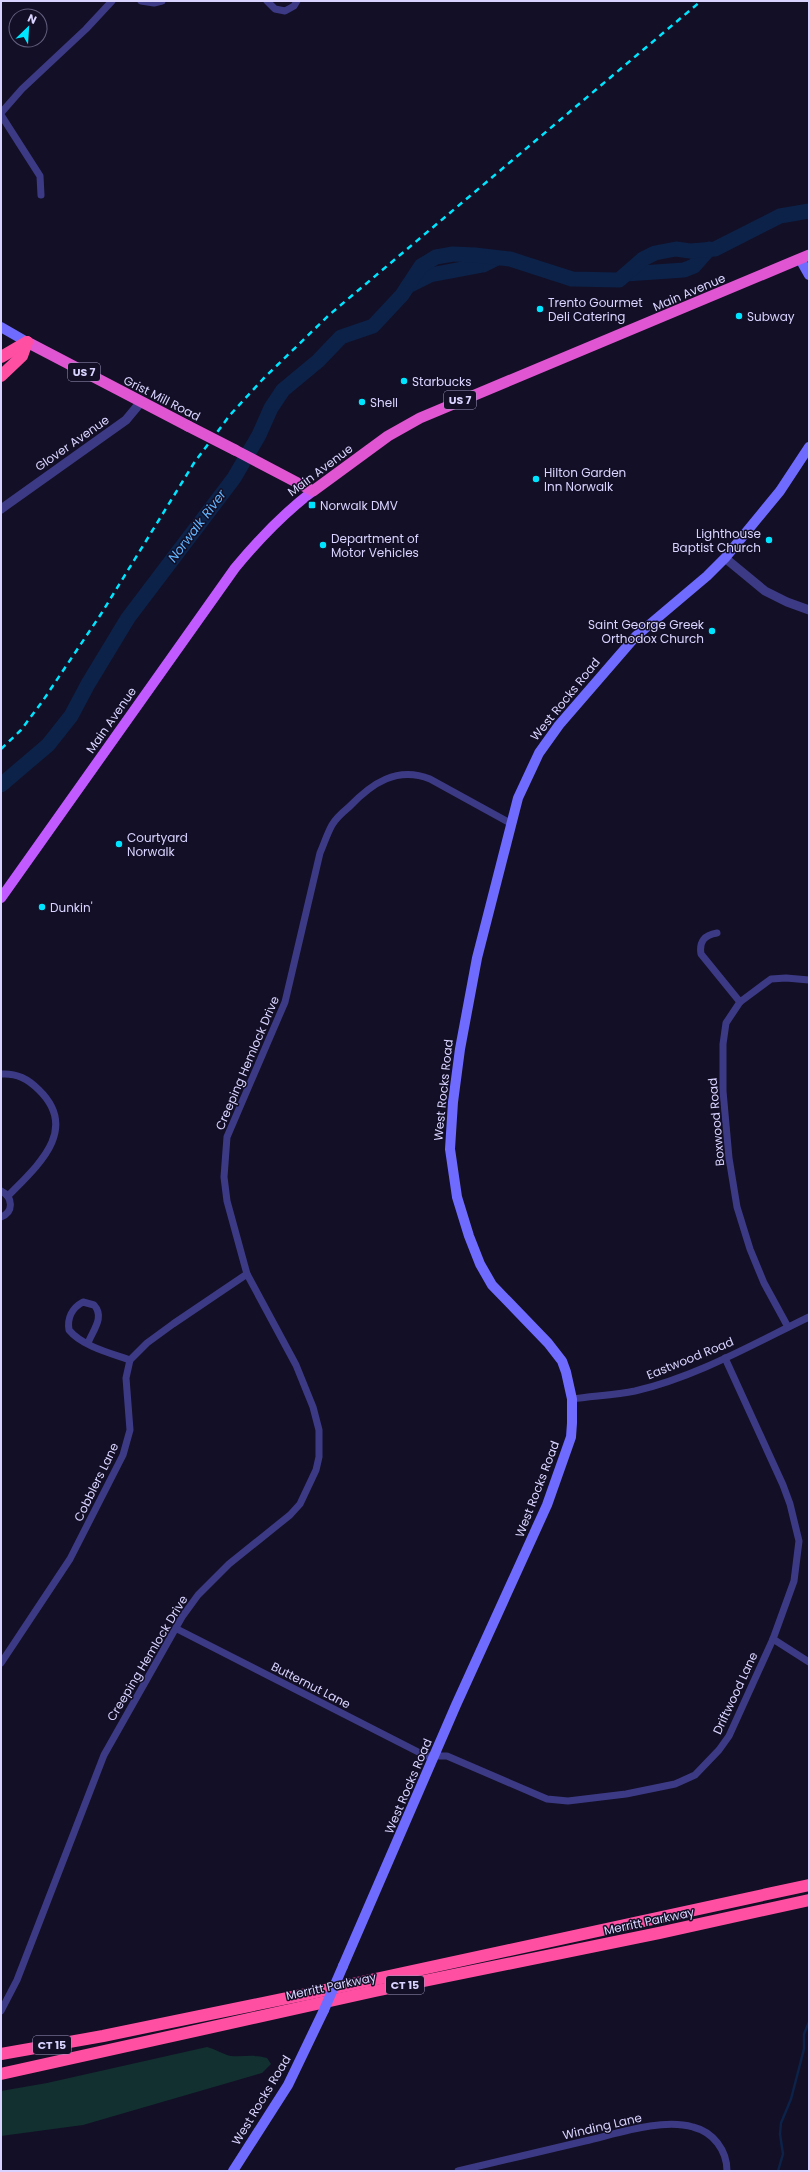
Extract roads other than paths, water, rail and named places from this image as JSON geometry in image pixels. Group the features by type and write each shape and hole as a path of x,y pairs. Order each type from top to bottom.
{"highway":[{"name":"Main Avenue","path":"313,491 388,436 420,418 804,257"},
{"name":"Grist Mill Road","path":"27,342 313,491"},
{"path":"1,357 27,342"},
{"path":"1,376 22,356 27,342"},
{"name":"Merritt Parkway","path":"1,2054 103,2036 300,1996 809,1885"},
{"name":"Merritt Parkway","path":"1,2074 376,1991 660,1933 809,1900"}],"main road":[{"path":"804,257 809,276"},
{"name":"Grist Mill Road","path":"1,327 27,342"},
{"name":"West Rocks Road","path":"233,2171 288,2085 324,2010 436,1756 456,1705 536,1531 559,1476 570,1437 572,1423 572,1399 566,1372 559,1357 548,1343 492,1285 480,1264 468,1236 457,1197 450,1149 453,1102 460,1049 474,973 518,798 531,768 559,725 636,636 708,576 789,480 809,447"},
{"name":"Main Avenue","path":"1,898 235,568 294,505 313,491"}],"street":[{"path":"41,195 40,176 1,114 22,89 91,24 112,1"},
{"path":"141,1 154,3 162,1"},
{"path":"267,1 275,9 285,11 294,6 297,1"},
{"name":"Glover Avenue","path":"1,509 126,420 141,402"},
{"name":"Glover Avenue","path":"1,516 13,499"},
{"path":"724,558 765,591 786,602 809,610"},
{"name":"Creeping Hemlock Drive","path":"1,2011 17,1980 104,1755 182,1618 198,1595 228,1564 290,1515 300,1504 313,1480 319,1457 319,1430 306,1387 247,1274 227,1200 224,1177 226,1146 230,1129 285,1002 320,853 333,824 368,788 393,776 417,774 430,779 512,824"},
{"path":"716,933 702,940 699,946 701,954 740,1002 771,980 786,978 809,980"},
{"name":"Boxwood Road","path":"740,1002 726,1023 723,1044 723,1091 729,1158 737,1207 750,1249 764,1283 788,1327"},
{"path":"1,1074 19,1076 29,1081 45,1096 52,1107 56,1124 54,1141 8,1196"},
{"path":"1,1191 8,1196 11,1203 10,1210 1,1218"},
{"path":"88,1343 99,1320 99,1314 94,1305 82,1302 77,1305 70,1314 68,1325 69,1330 73,1335 88,1343 130,1360 147,1343 247,1274"},
{"name":"Eastwood Road","path":"572,1399 635,1391 689,1373 725,1358 809,1317"},
{"name":"Driftwood Lane","path":"436,1756 447,1756 547,1799 568,1801 626,1794 675,1784 695,1775 719,1750 729,1736 773,1639 794,1580 799,1541 790,1504 783,1485 725,1358"},
{"name":"Cobblers Lane","path":"1,1663 70,1558 122,1455 130,1430 126,1378 130,1360"},
{"name":"Butternut Lane","path":"177,1629 426,1756 436,1756"},
{"path":"773,1639 809,1662"},
{"name":"Winding Lane","path":"458,2171 627,2132 670,2125 692,2127 708,2133 721,2147 727,2171"}],"waterway":[{"name":"Norwalk River","path":"1,785 48,745 71,716 88,684 128,618 234,478 259,435 271,408 283,390 318,361 341,337 373,326 402,295 421,266 436,257 453,254 475,255 510,259 572,279 619,280 643,259 655,253 676,249 690,251 715,249 780,216 809,211"},
{"name":"Norwalk River","path":"626,274 684,270 694,266 709,249"},
{"name":"Norwalk River","path":"408,286 430,275 483,265 497,258"},
{"path":"778,2171 783,2154 780,2134 781,2123 791,2099 804,2049 804,2034 809,2022"}],"railway":[{"path":"1,749 21,730 42,702 101,614 194,463 230,415 263,379 329,315 701,1"}],"place":[{"name":"Trento Gourmet Deli Catering","path":"540,309"},
{"name":"Subway","path":"739,316"},
{"name":"Starbucks","path":"404,381"},
{"name":"Shell","path":"362,402"},
{"name":"Hilton Garden Inn Norwalk","path":"536,479"},
{"name":"Norwalk DMV","path":"312,505"},
{"name":"Lighthouse Baptist Church","path":"769,540"},
{"name":"Department of Motor Vehicles","path":"323,545"},
{"name":"Saint George Greek Orthodox Church","path":"712,631"},
{"name":"Courtyard Norwalk","path":"119,844"},
{"name":"Dunkin'","path":"42,907"}]}
